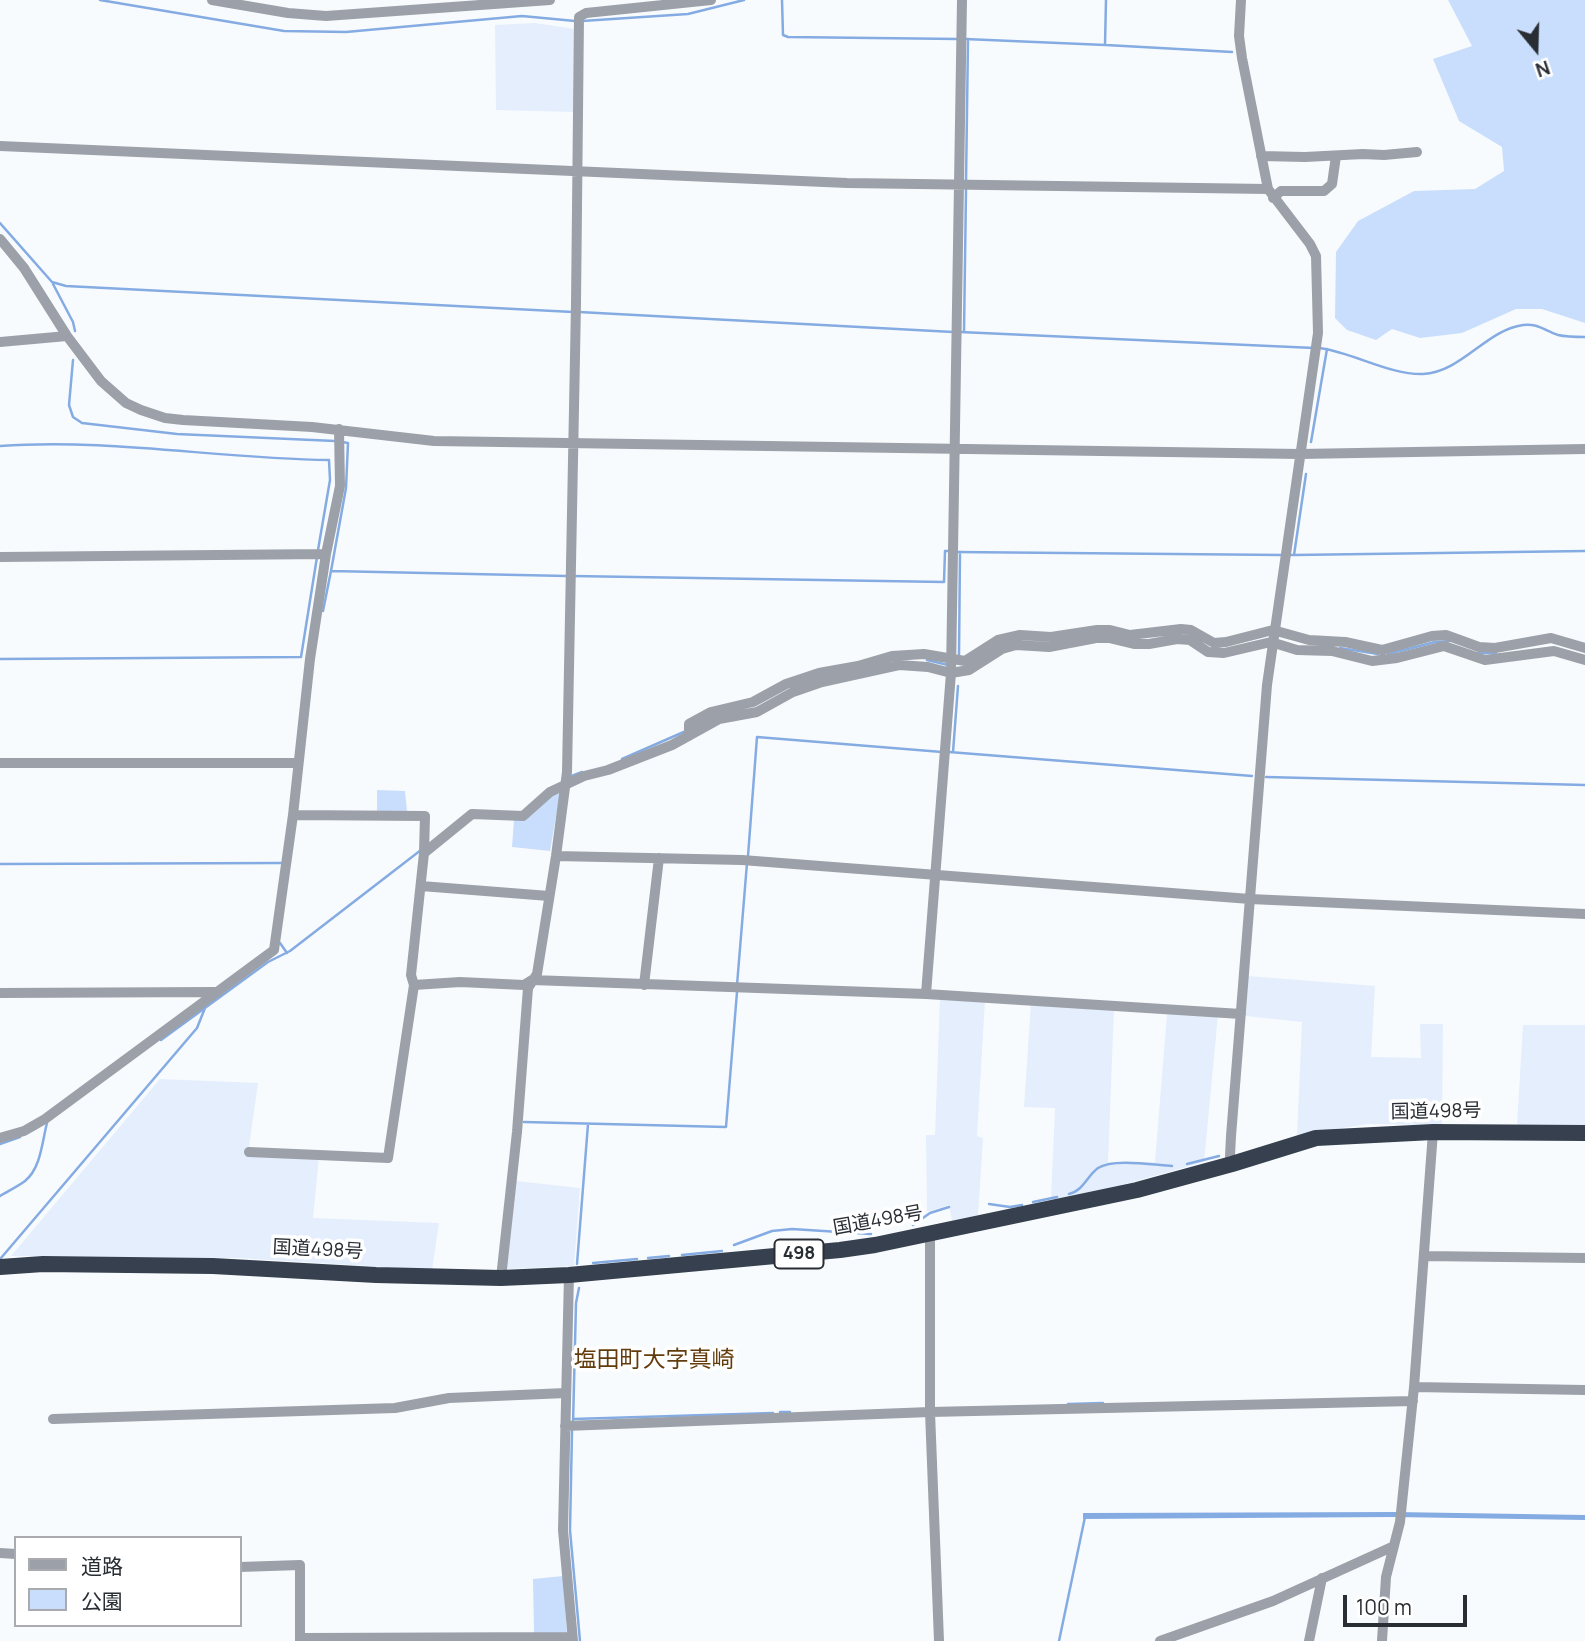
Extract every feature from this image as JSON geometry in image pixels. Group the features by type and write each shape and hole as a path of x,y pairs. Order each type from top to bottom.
{"highway":[{"name":"国道498号","path":"0,1267 43,1264 213,1265 501,1278 569,1275 840,1250 930,1234 1111,1195 1232,1164 1316,1138 1433,1132 1585,1133"}],"street":[{"path":"212,0 288,13 326,16 550,0"},
{"path":"414,985 460,982 524,985 537,974 566,772 576,320 579,22 586,13 711,0"},
{"path":"926,994 952,660 956,325 964,185 962,0"},
{"path":"1232,1164 1231,1136 1272,636 1318,342 1316,257 1310,244 1271,194 1242,58 1239,36 1241,0"},
{"path":"0,146 847,183 1271,194 1281,191 1324,191 1332,184 1336,156"},
{"path":"1261,156 1384,155 1418,152"},
{"path":"0,239 24,268 67,336 101,381 126,402 151,414 183,420 339,437 434,441 1300,454 1585,449"},
{"path":"0,342 67,336"},
{"path":"0,1138 24,1131 45,1119 274,950 326,554 340,486 339,437"},
{"path":"0,557 326,554"},
{"path":"689,736 689,724 711,712 753,702 786,684 819,673 909,653 965,661 999,640 1020,635 1051,637 1110,629 1130,635 1181,629 1214,643 1272,636 1345,642 1382,650 1432,636 1446,635 1479,648 1495,648 1551,638 1585,648"},
{"path":"424,848 472,814 523,816 550,792 584,776 608,770 689,736 719,719 757,712 793,692 822,682 899,666 928,667 951,673 969,670 1002,649 1016,645 1049,647 1096,638 1134,644 1177,639 1190,640 1208,652 1224,653 1272,636 1297,650 1332,652 1371,661 1397,658 1444,646 1485,660 1553,651 1585,660"},
{"path":"0,763 298,763"},
{"path":"249,1152 388,1158 414,985 411,975 421,886 425,816 293,815"},
{"path":"556,856 747,861 1250,899 1585,914"},
{"path":"643,985 659,858"},
{"path":"421,886 549,897"},
{"path":"531,980 926,994 1241,1014"},
{"path":"501,1278 517,1132 528,988 531,980"},
{"path":"0,993 215,992"},
{"path":"1382,1641 1387,1577 1400,1522 1413,1401 1433,1132"},
{"path":"930,1234 930,1412 939,1641"},
{"path":"1424,1256 1585,1258"},
{"path":"242,1567 300,1565 300,1639 572,1639 563,1530 571,1425 566,1393 569,1275"},
{"path":"1414,1387 1585,1390"},
{"path":"53,1419 395,1408 449,1398 566,1393"},
{"path":"571,1425 930,1412 1413,1401"},
{"path":"1160,1641 1273,1601 1394,1546"},
{"path":"1309,1641 1322,1578"}],"shaded area":[{"path":"535,23 575,29 574,112 496,110 495,25"},
{"path":"1248,976 1375,986 1371,1057 1421,1058 1420,1024 1443,1024 1442,1125 1368,1124 1297,1135 1302,1022 1246,1016"},
{"path":"940,997 985,1000 977,1136 983,1138 978,1215 952,1221 949,1205 927,1212 926,1135 935,1135"},
{"path":"1031,1003 1114,1008 1108,1162 1155,1162 1167,1014 1218,1015 1204,1162 1118,1186 1051,1200 1055,1108 1024,1107"},
{"path":"1523,1025 1585,1025 1585,1125 1517,1125"},
{"path":"160,1079 258,1083 248,1154 319,1157 313,1218 439,1223 432,1270 239,1258 11,1256"},
{"path":"516,1181 580,1188 574,1266 506,1269"}],"green space":[{"path":"1448,0 1585,0 1585,323 1542,309 1516,309 1462,333 1420,338 1392,329 1376,340 1347,330 1335,318 1336,252 1358,221 1414,191 1475,189 1504,171 1502,147 1459,121 1433,59 1472,46"},
{"path":"377,790 405,791 407,811 377,812"},
{"path":"554,794 560,794 550,851 512,847 514,819"},
{"path":"563,1576 567,1633 534,1633 533,1579"}],"water":[{"path":"1395,1512 1585,1515 1585,1520 1394,1517 1083,1519 1083,1513"}],"waterway":[{"path":"100,0 284,31 346,32 522,16 575,21"},
{"path":"582,21 688,14 744,0"},
{"path":"782,0 783,35 788,37 958,39"},
{"path":"965,39 1105,45 1106,0"},
{"path":"966,183 968,39"},
{"path":"1106,45 1232,52"},
{"path":"964,332 966,190"},
{"path":"0,223 52,282 66,286 573,312"},
{"path":"53,284 75,331"},
{"path":"579,312 953,332"},
{"path":"1320,348 1385,368 1423,374 1450,366 1497,334 1523,325 1537,326 1568,337 1585,337"},
{"path":"960,332 1314,348"},
{"path":"1311,442 1327,349"},
{"path":"73,360 69,405 73,417 82,423 177,434 335,441"},
{"path":"342,442 348,443 346,488 331,571 566,576"},
{"path":"0,446 82,445 329,460 330,480 318,550"},
{"path":"1288,555 1294,555 1306,474"},
{"path":"572,576 944,582 945,551 949,551"},
{"path":"1294,555 1585,551"},
{"path":"956,552 1282,555"},
{"path":"959,655 960,552"},
{"path":"0,659 301,657 317,557"},
{"path":"323,611 331,571"},
{"path":"1388,654 1450,641"},
{"path":"1340,648 1378,654"},
{"path":"1478,653 1496,653"},
{"path":"927,660 948,665"},
{"path":"953,752 958,686"},
{"path":"622,759 686,731"},
{"path":"748,856 757,737 942,752"},
{"path":"949,752 1252,776"},
{"path":"569,777 582,772"},
{"path":"1266,777 1585,785"},
{"path":"161,1040 268,962 290,951 421,850"},
{"path":"0,864 281,863"},
{"path":"737,985 747,863"},
{"path":"280,943 287,953"},
{"path":"524,1122 726,1127 737,992"},
{"path":"1,1258 197,1028 205,1008"},
{"path":"0,1196 30,1176 40,1154 47,1123"},
{"path":"577,1264 588,1124"},
{"path":"0,1144 20,1137"},
{"path":"1187,1164 1219,1156"},
{"path":"1069,1194 1078,1190 1094,1171 1105,1165 1123,1163 1172,1166"},
{"path":"1033,1202 1057,1197"},
{"path":"989,1204 1010,1207 1022,1205"},
{"path":"913,1225 930,1213 949,1207"},
{"path":"734,1245 772,1231 792,1229 871,1234"},
{"path":"682,1255 722,1251"},
{"path":"648,1258 669,1256"},
{"path":"593,1263 637,1259"},
{"path":"573,1424 576,1303 579,1288"},
{"path":"1068,1404 1103,1403"},
{"path":"780,1412 790,1412"},
{"path":"573,1419 773,1413"},
{"path":"572,1431 570,1530 580,1641"},
{"path":"1059,1641 1085,1517"}],"district":[{"name":"塩田町大字真崎","path":"654,1361"}]}
